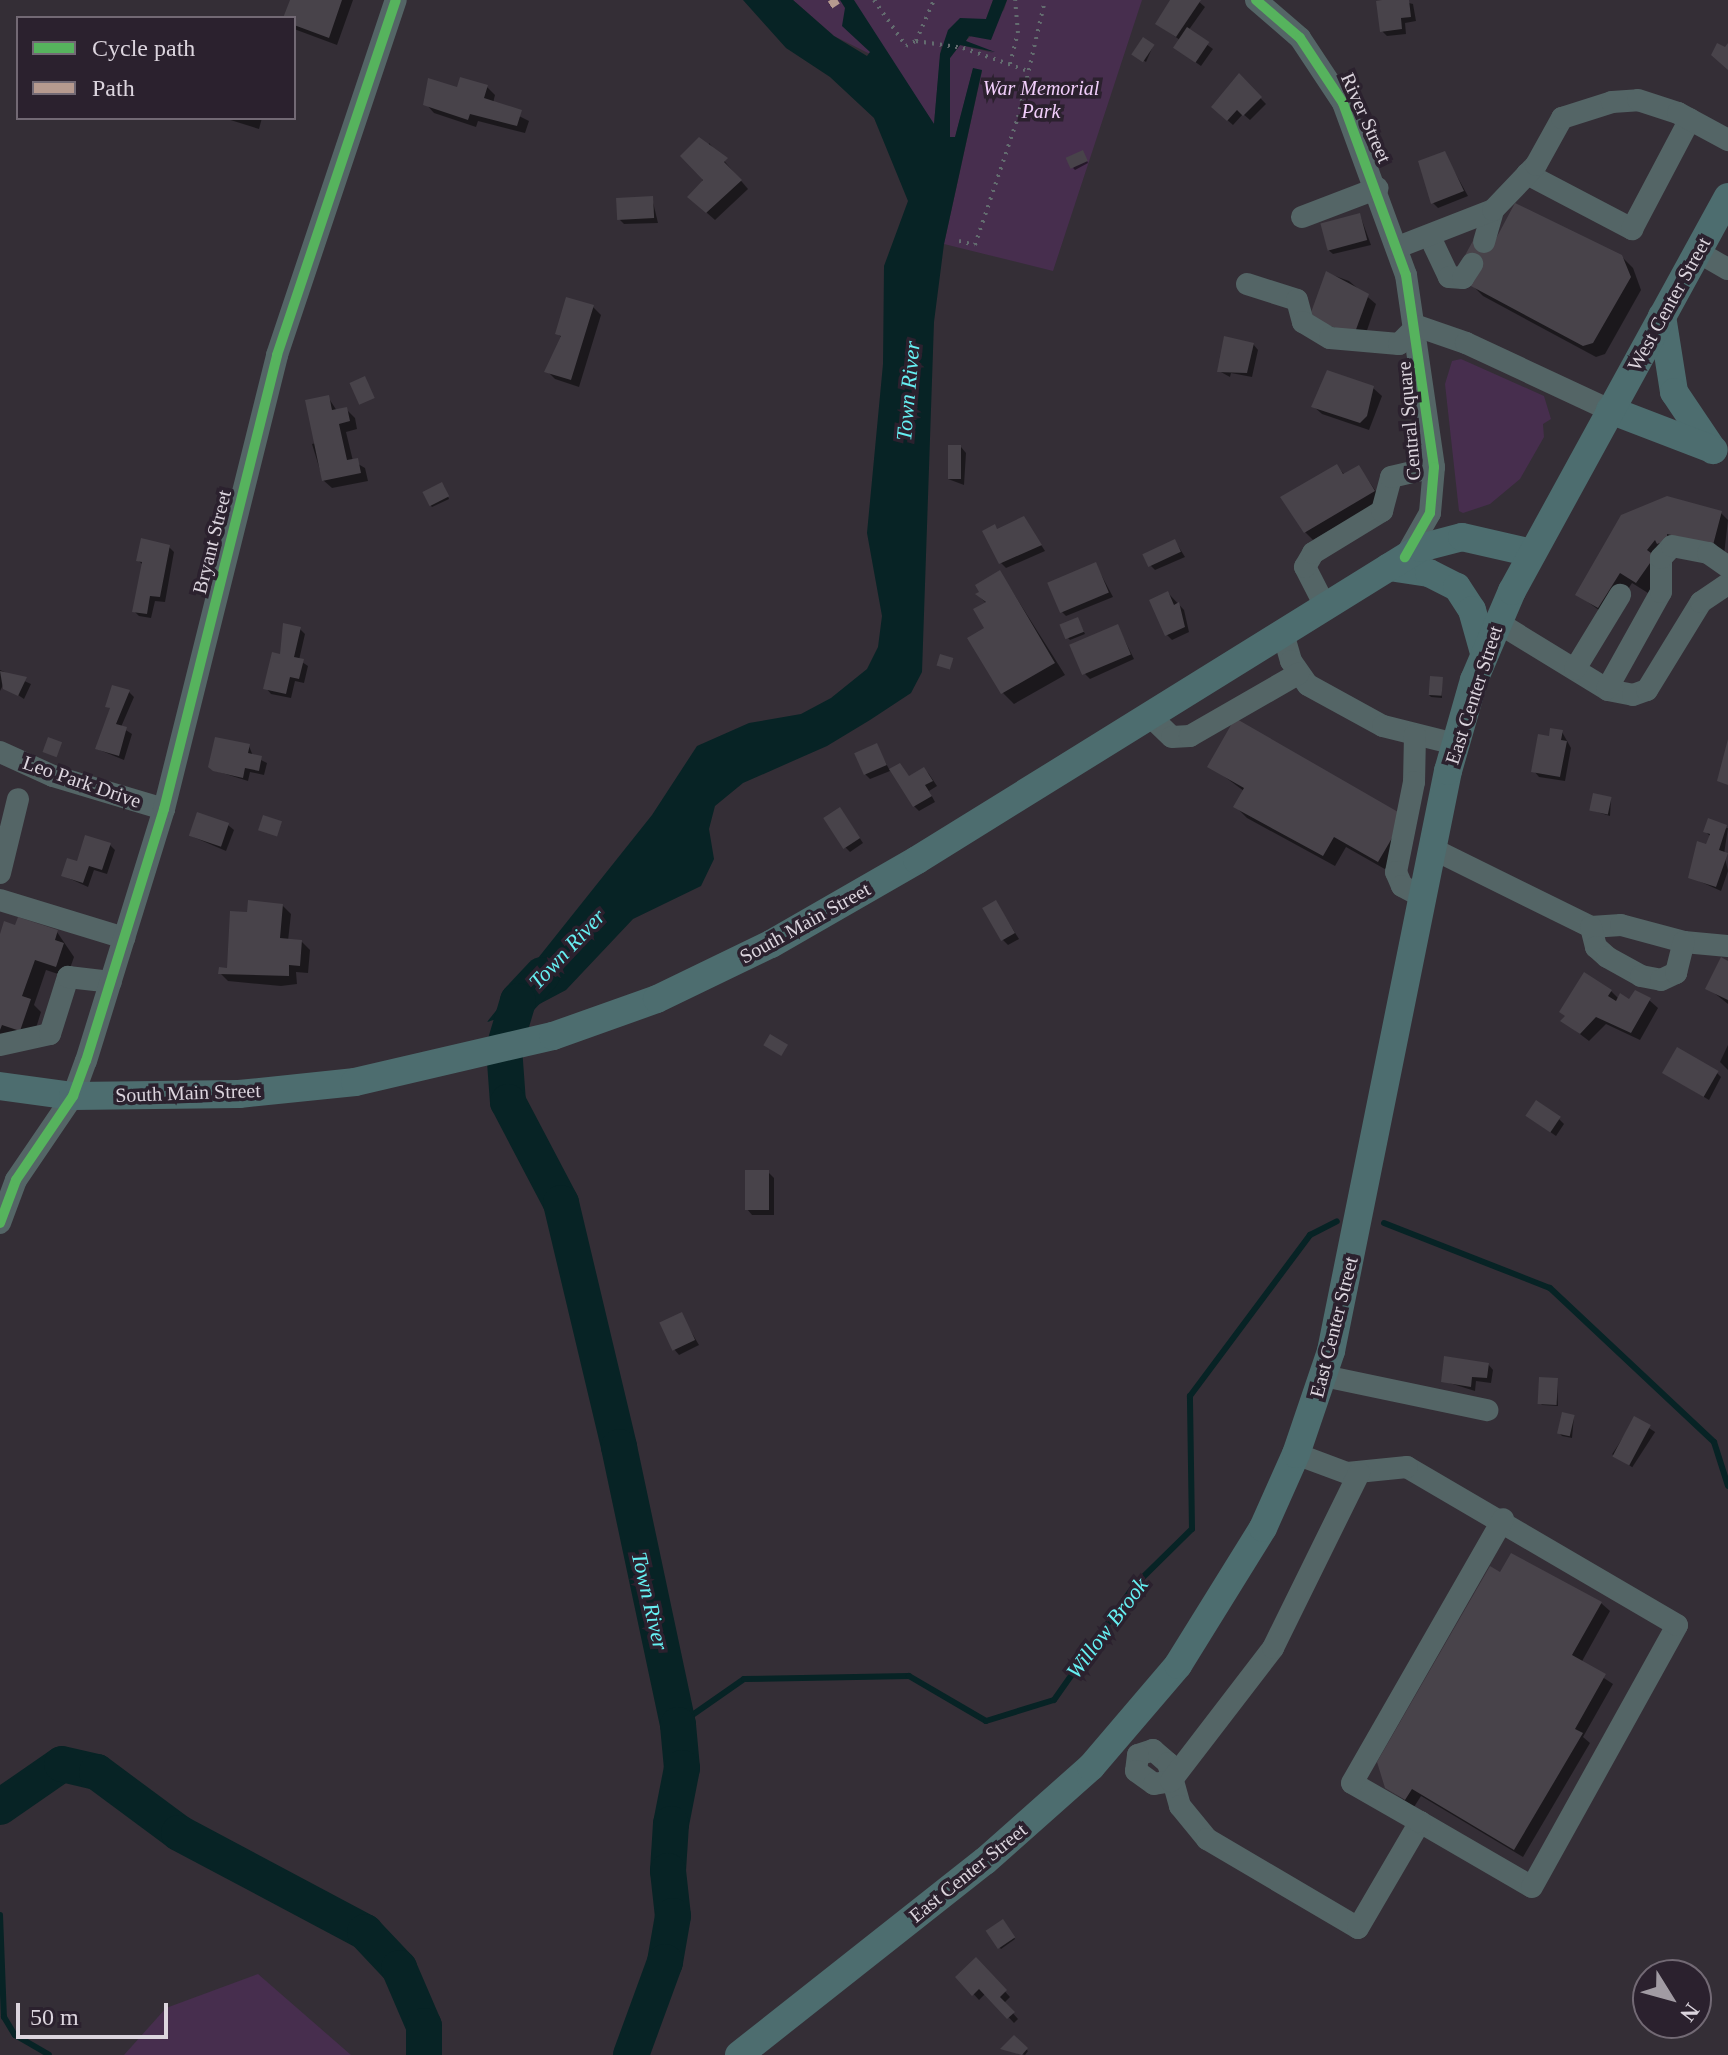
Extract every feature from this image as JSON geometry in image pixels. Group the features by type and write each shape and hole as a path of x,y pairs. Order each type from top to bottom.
{"main road":[{"name":"West Center Street","path":"1610,410 1728,197"},
{"path":"1662,316 1674,392 1721,453"},
{"path":"1610,410 1721,453"},
{"name":"East Center Street","path":"739,2055 1128,1747 1159,1690 1229,1589 1296,1454 1324,1376 1455,744 1484,653 1532,553 1610,410"},
{"name":"South Main Street","path":"0,1086 73,1096 239,1094 355,1082 553,1036 657,999 771,944 1150,716 1397,562 1436,542 1462,537 1532,553"},
{"path":"1397,562 1457,587 1472,610 1484,653"}],"street":[{"name":"Bryant Street","path":"0,1223 10,1173 73,1096 111,982 164,809 277,355 396,0"},
{"name":"River Street","path":"1256,0 1291,28 1324,69 1356,129 1406,275"},
{"path":"1398,247 1493,210 1527,174 1562,118 1612,102 1638,100 1690,119 1728,140"},
{"path":"1527,174 1632,229 1690,119"},
{"path":"1302,217 1378,188"},
{"path":"1484,242 1493,210"},
{"path":"1430,237 1449,277 1463,278 1472,264"},
{"path":"1698,252 1728,269"},
{"name":"Central Square","path":"1397,562 1430,513 1434,475 1417,326 1406,275"},
{"path":"1247,284 1297,300 1303,322 1330,338 1399,344 1417,326 1466,343 1610,410"},
{"path":"1325,606 1305,567 1313,553 1382,511 1391,477 1434,475"},
{"path":"1607,689 1661,592 1661,558 1672,546 1708,553 1728,567"},
{"path":"1497,622 1607,689 1633,695 1647,690 1701,602 1728,584"},
{"path":"1575,669 1620,595"},
{"path":"1283,633 1298,674 1308,685 1383,726 1455,744"},
{"path":"1150,716 1172,737 1190,736 1298,674"},
{"path":"1415,735 1414,782 1396,872 1402,886 1423,897"},
{"name":"Leo Park Drive","path":"0,752 53,776 164,809"},
{"path":"0,873 18,799"},
{"path":"1433,849 1591,927 1621,925 1684,942 1728,946"},
{"path":"0,900 124,938"},
{"path":"1591,927 1596,947 1607,957 1661,980 1676,973 1684,942"},
{"path":"0,1045 50,1034 68,977 111,982"},
{"path":"1324,1376 1487,1410"},
{"path":"1296,1454 1324,1467 1359,1473 1407,1467 1503,1519 1677,1625 1532,1887 1352,1783 1503,1519"},
{"path":"1171,1781 1273,1648 1348,1504 1359,1473"},
{"path":"1128,1747 1153,1750 1168,1763 1180,1806 1207,1839 1358,1928 1420,1822"}],"path":[{"path":"916,41 934,0"},
{"path":"1010,64 1018,33 1015,0"},
{"path":"959,241 975,245 1018,117 1025,70 1045,0"},
{"path":"872,1 906,46 916,41 963,48 1025,70"}],"green space":[{"name":"War Memorial Park","path":"793,0 993,0 986,19 941,47 934,124 896,67 834,36"},
{"name":"War Memorial Park","path":"1007,0 1142,0 1053,271 944,244 982,71 973,69 955,138 949,137 950,58 960,45 994,53 965,41 1004,10"},
{"path":"1461,359 1544,396 1551,419 1543,424 1544,437 1520,479 1490,504 1463,513 1459,511 1445,384 1452,361"},
{"path":"258,1974 351,2055 124,2055 166,2008"}],"water":[{"path":"743,0 793,0 834,36 867,56 870,52 842,26 845,8 840,0 854,0 934,124 940,54 948,30 960,18 986,19 993,0 1007,0 991,40 969,36 966,41 995,52 960,45 950,58 950,137 955,137 973,68 982,70 944,244 934,322 922,672 911,693 870,720 827,746 743,783 715,806 709,829 714,859 701,886 633,919 566,990 532,1008 487,1022 652,815 697,746 749,723 801,714 831,698 867,669 878,647 882,616 867,533 883,364 884,266 908,201 874,118 830,77 786,48"}],"building":[{"path":"290,0 342,0 329,38 296,26 296,16 284,16"},
{"path":"1170,0 1201,0 1176,37 1155,24"},
{"path":"1409,0 1411,17 1401,18 1402,29 1380,32 1376,1"},
{"path":"1187,27 1209,42 1195,63 1173,48"},
{"path":"1143,37 1155,45 1143,62 1131,54"},
{"path":"1717,43 1725,47 1728,43 1728,70 1711,55"},
{"path":"1239,73 1262,97 1243,116 1237,110 1227,121 1211,107"},
{"path":"460,77 488,85 484,98 522,110 517,126 470,114 468,120 423,105 428,78 457,87"},
{"path":"699,137 728,158 724,162 742,180 706,213 687,197 703,180 680,156"},
{"path":"1083,150 1088,161 1071,169 1066,158"},
{"path":"1445,151 1464,191 1431,204 1418,161"},
{"path":"653,196 654,218 617,220 616,198"},
{"path":"1515,203 1622,255 1631,277 1593,343 1583,346 1469,285 1463,259 1475,237 1492,246"},
{"path":"1360,213 1367,240 1328,251 1320,224"},
{"path":"1326,271 1369,294 1354,335 1309,318"},
{"path":"566,297 594,305 571,380 544,372 561,336 555,334"},
{"path":"1224,336 1254,343 1247,373 1217,372"},
{"path":"1327,370 1374,386 1367,416 1360,423 1311,407"},
{"path":"365,376 375,398 359,405 349,383"},
{"path":"329,395 332,410 347,407 350,421 339,424 347,460 358,458 361,473 322,481 305,400"},
{"path":"948,445 961,445 961,479 948,479"},
{"path":"1337,464 1343,474 1359,465 1375,491 1304,533 1280,497"},
{"path":"442,482 449,496 430,506 422,492"},
{"path":"1667,496 1722,511 1713,545 1667,534 1668,540 1657,544 1655,540 1647,550 1655,556 1636,583 1620,573 1598,608 1575,595 1621,515"},
{"path":"1024,516 1042,545 999,564 982,531 995,524 997,529"},
{"path":"141,538 170,545 160,597 150,596 147,614 132,612 142,562 136,561"},
{"path":"1175,539 1181,552 1148,567 1142,554"},
{"path":"1096,562 1109,592 1060,613 1047,583"},
{"path":"1000,570 1055,663 1001,694 967,638 984,628 973,609 986,602 975,594 979,592 975,585"},
{"path":"1168,591 1174,605 1179,602 1185,627 1165,636 1149,600"},
{"path":"1078,617 1084,632 1065,639 1059,624"},
{"path":"283,623 301,627 294,657 304,659 299,679 290,677 286,694 263,689 272,652 280,654"},
{"path":"1118,624 1131,654 1082,675 1069,645"},
{"path":"940,654 953,658 950,670 936,665"},
{"path":"0,671 27,677 18,696 3,689"},
{"path":"1430,676 1443,677 1442,696 1429,695"},
{"path":"112,685 130,690 116,724 127,727 119,756 95,749 110,708 105,707"},
{"path":"1235,718 1405,816 1378,862 1334,837 1323,856 1233,807 1244,788 1207,767"},
{"path":"1550,728 1563,730 1561,740 1567,741 1560,777 1531,772 1538,734 1549,736"},
{"path":"48,737 62,742 57,757 43,752"},
{"path":"215,737 250,744 248,753 262,756 259,771 245,768 243,778 213,771 208,767"},
{"path":"1728,739 1728,785 1717,781"},
{"path":"877,743 887,765 864,775 854,753"},
{"path":"900,763 909,776 924,767 933,781 925,785 932,796 913,807 889,769"},
{"path":"1593,793 1612,797 1608,815 1589,811"},
{"path":"840,807 860,838 843,849 823,818"},
{"path":"197,812 229,823 221,847 189,836"},
{"path":"263,815 282,821 277,836 258,830"},
{"path":"1708,818 1727,825 1719,850 1728,853 1716,887 1688,878 1697,841 1706,844 1710,834 1703,832"},
{"path":"85,835 111,843 102,870 89,866 83,883 61,876 67,858 77,861"},
{"path":"248,900 283,904 280,938 302,940 300,966 289,965 289,976 218,974 219,967 227,968 230,911 247,912"},
{"path":"996,900 1015,933 1001,941 982,908"},
{"path":"18,917 58,930 55,940 64,943 56,967 35,960 22,996 31,999 20,1031 2,1025 0,1030 0,934 4,921 15,925"},
{"path":"1721,957 1728,961 1728,1000 1705,989"},
{"path":"1584,972 1612,990 1608,996 1616,1001 1620,993 1629,999 1635,990 1651,998 1631,1033 1596,1017 1580,1034 1560,1021 1565,1016 1559,1012"},
{"path":"770,1034 788,1045 781,1056 763,1045"},
{"path":"1677,1047 1719,1071 1704,1097 1662,1073"},
{"path":"1536,1100 1561,1117 1550,1133 1525,1116"},
{"path":"745,1170 769,1170 769,1210 745,1210"},
{"path":"682,1312 695,1340 672,1351 659,1323"},
{"path":"1444,1356 1489,1363 1487,1378 1472,1377 1471,1387 1441,1382"},
{"path":"1539,1377 1558,1378 1557,1405 1538,1404"},
{"path":"1562,1412 1575,1415 1570,1436 1557,1433"},
{"path":"1634,1416 1651,1425 1629,1466 1612,1457"},
{"path":"1511,1553 1602,1602 1572,1655 1606,1674 1575,1729 1583,1733 1514,1850 1412,1789 1405,1800 1385,1788 1377,1762 1490,1566 1500,1572"},
{"path":"1003,1919 1015,1937 998,1949 986,1931"},
{"path":"976,1957 1007,1990 1000,1997 1015,2012 1007,2019 979,1989 972,1996 955,1977"},
{"path":"1014,2035 1028,2048 1022,2055 1000,2049"}],"waterway":[{"name":"Town River","path":"542,975 518,1001 504,1048 508,1102 561,1203 619,1447 678,1725 682,1768 671,1824 668,1871 673,1916 665,1962 631,2055"},
{"name":"Willow Brook","path":"678,1725 744,1679 909,1676 986,1721 1054,1700 1134,1586 1192,1529 1190,1396 1310,1235 1337,1221"},
{"name":"Willow Brook","path":"1384,1223 1550,1288 1714,1442 1728,1486"},
{"name":"Town River","path":"0,1807 62,1764 97,1772 179,1833 365,1932 399,1968 424,2026 424,2055"},
{"path":"0,1915 4,2017 15,2035 49,2055"}],"marked path":[{"path":"830,5 838,0"}],"cycle path":[{"path":"0,1223 16,1180 73,1096 86,1061 164,809 277,355 396,0"},
{"path":"1256,0 1300,38 1343,103 1406,275 1434,467 1430,513 1405,557"}]}
